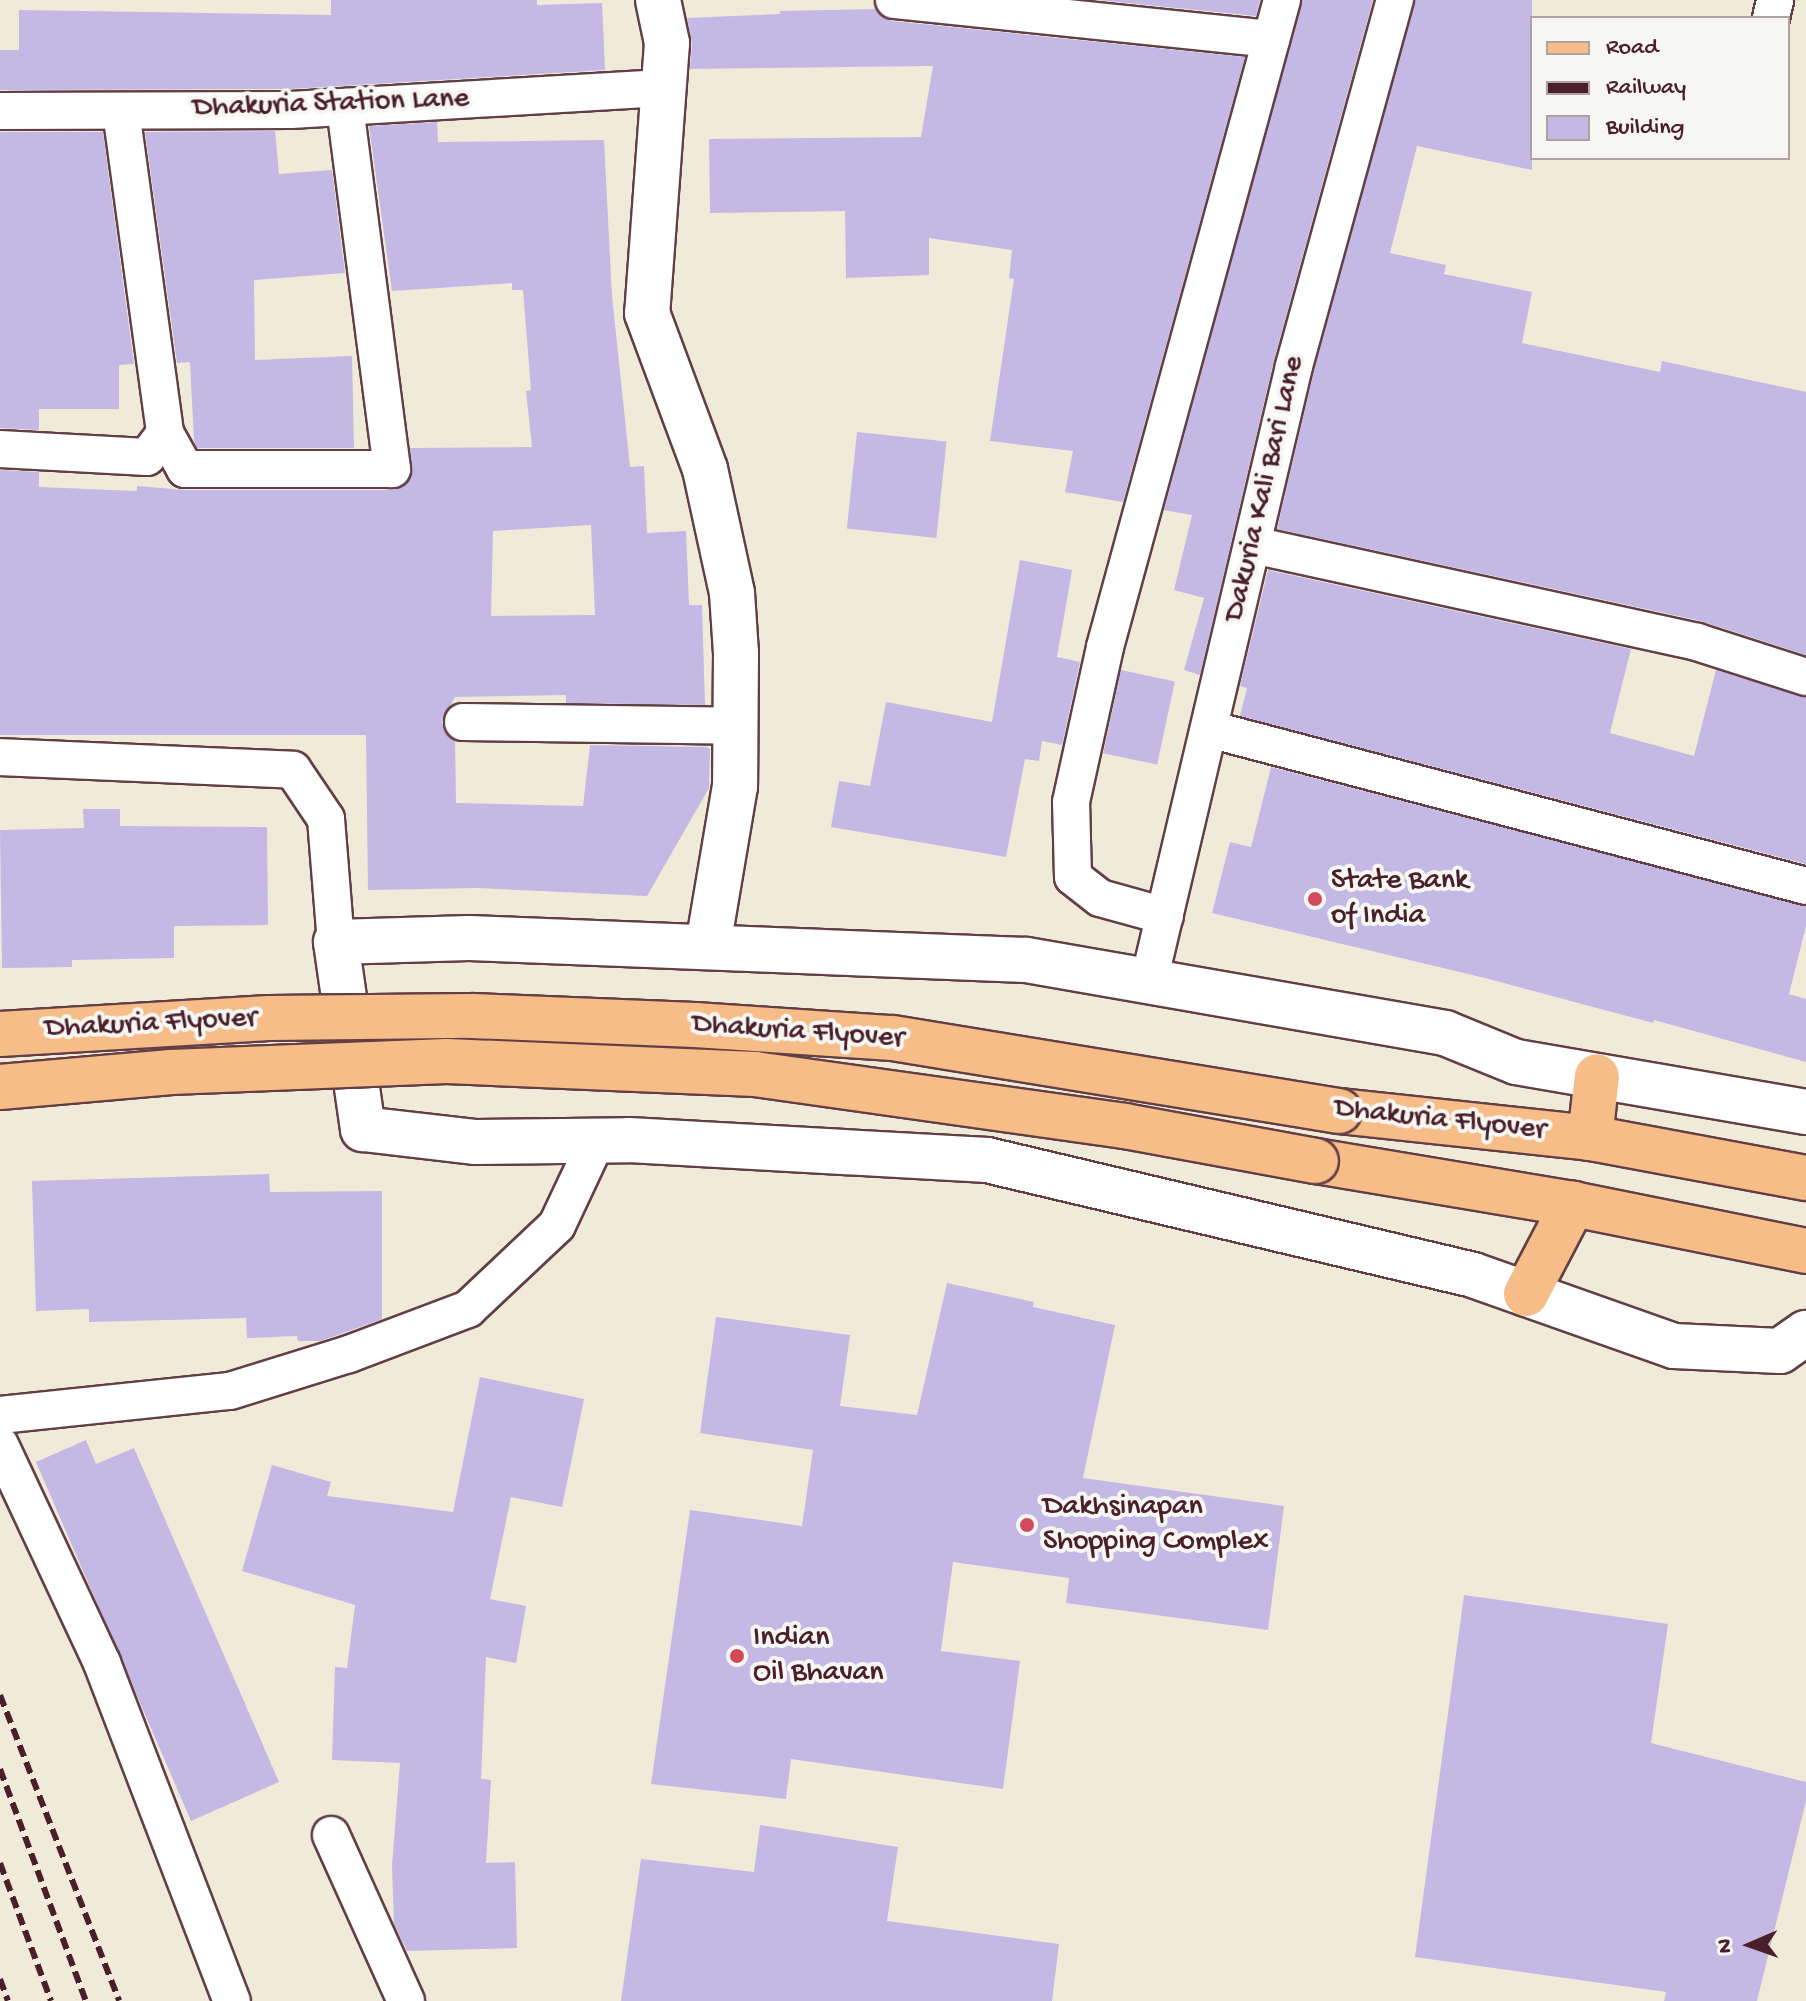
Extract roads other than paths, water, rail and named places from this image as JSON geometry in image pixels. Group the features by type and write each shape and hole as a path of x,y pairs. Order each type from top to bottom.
{"main road":[{"name":"Dhakuria Flyover","path":"0,1034 269,1018 472,1016 695,1025 893,1038 1339,1111 1590,1138 1806,1178"},
{"name":"Dhakuria Flyover","path":"0,1087 171,1072 447,1061 755,1074 1125,1126 1573,1204 1806,1251"},
{"path":"1590,1138 1597,1076"},
{"path":"1526,1294 1573,1204"}],"street":[{"path":"658,0 667,43 647,313 705,469 732,593 735,786 708,945"},
{"path":"894,0 1271,39"},
{"path":"1165,916 1100,898 1073,877 1071,802 1105,647 1282,0"},
{"name":"Dakuria Kali Bari Lane","path":"1149,981 1294,366 1395,0"},
{"name":"Dhakuria Station Lane","path":"0,111 345,107 662,88"},
{"path":"121,111 165,433 185,469 392,469 345,107"},
{"path":"0,449 147,457 165,433"},
{"path":"1253,545 1697,642 1806,677"},
{"path":"463,722 736,726"},
{"path":"1209,729 1806,886"},
{"path":"0,757 293,770 326,819 336,942 363,1129 476,1142 597,1140 987,1160 1473,1275 1674,1346 1780,1351 1806,1333"},
{"path":"336,942 469,938 708,945 1025,960 1445,1033 1516,1062 1806,1112"},
{"path":"0,1415 230,1391 349,1354 468,1309 557,1225 597,1140"},
{"path":"0,1445 102,1663 232,2001"},
{"path":"331,1835 406,2001"}],"railway":[{"path":"0,1695 119,2001"},
{"path":"0,1769 86,2001"},
{"path":"0,1863 51,2001"},
{"path":"0,1979 8,2001"}],"place":[{"name":"State Bank of India","path":"1315,899"},
{"name":"Dakhsinapan Shopping Complex","path":"1027,1525"},
{"name":"Indian Oil Bhavan","path":"737,1656"}]}
